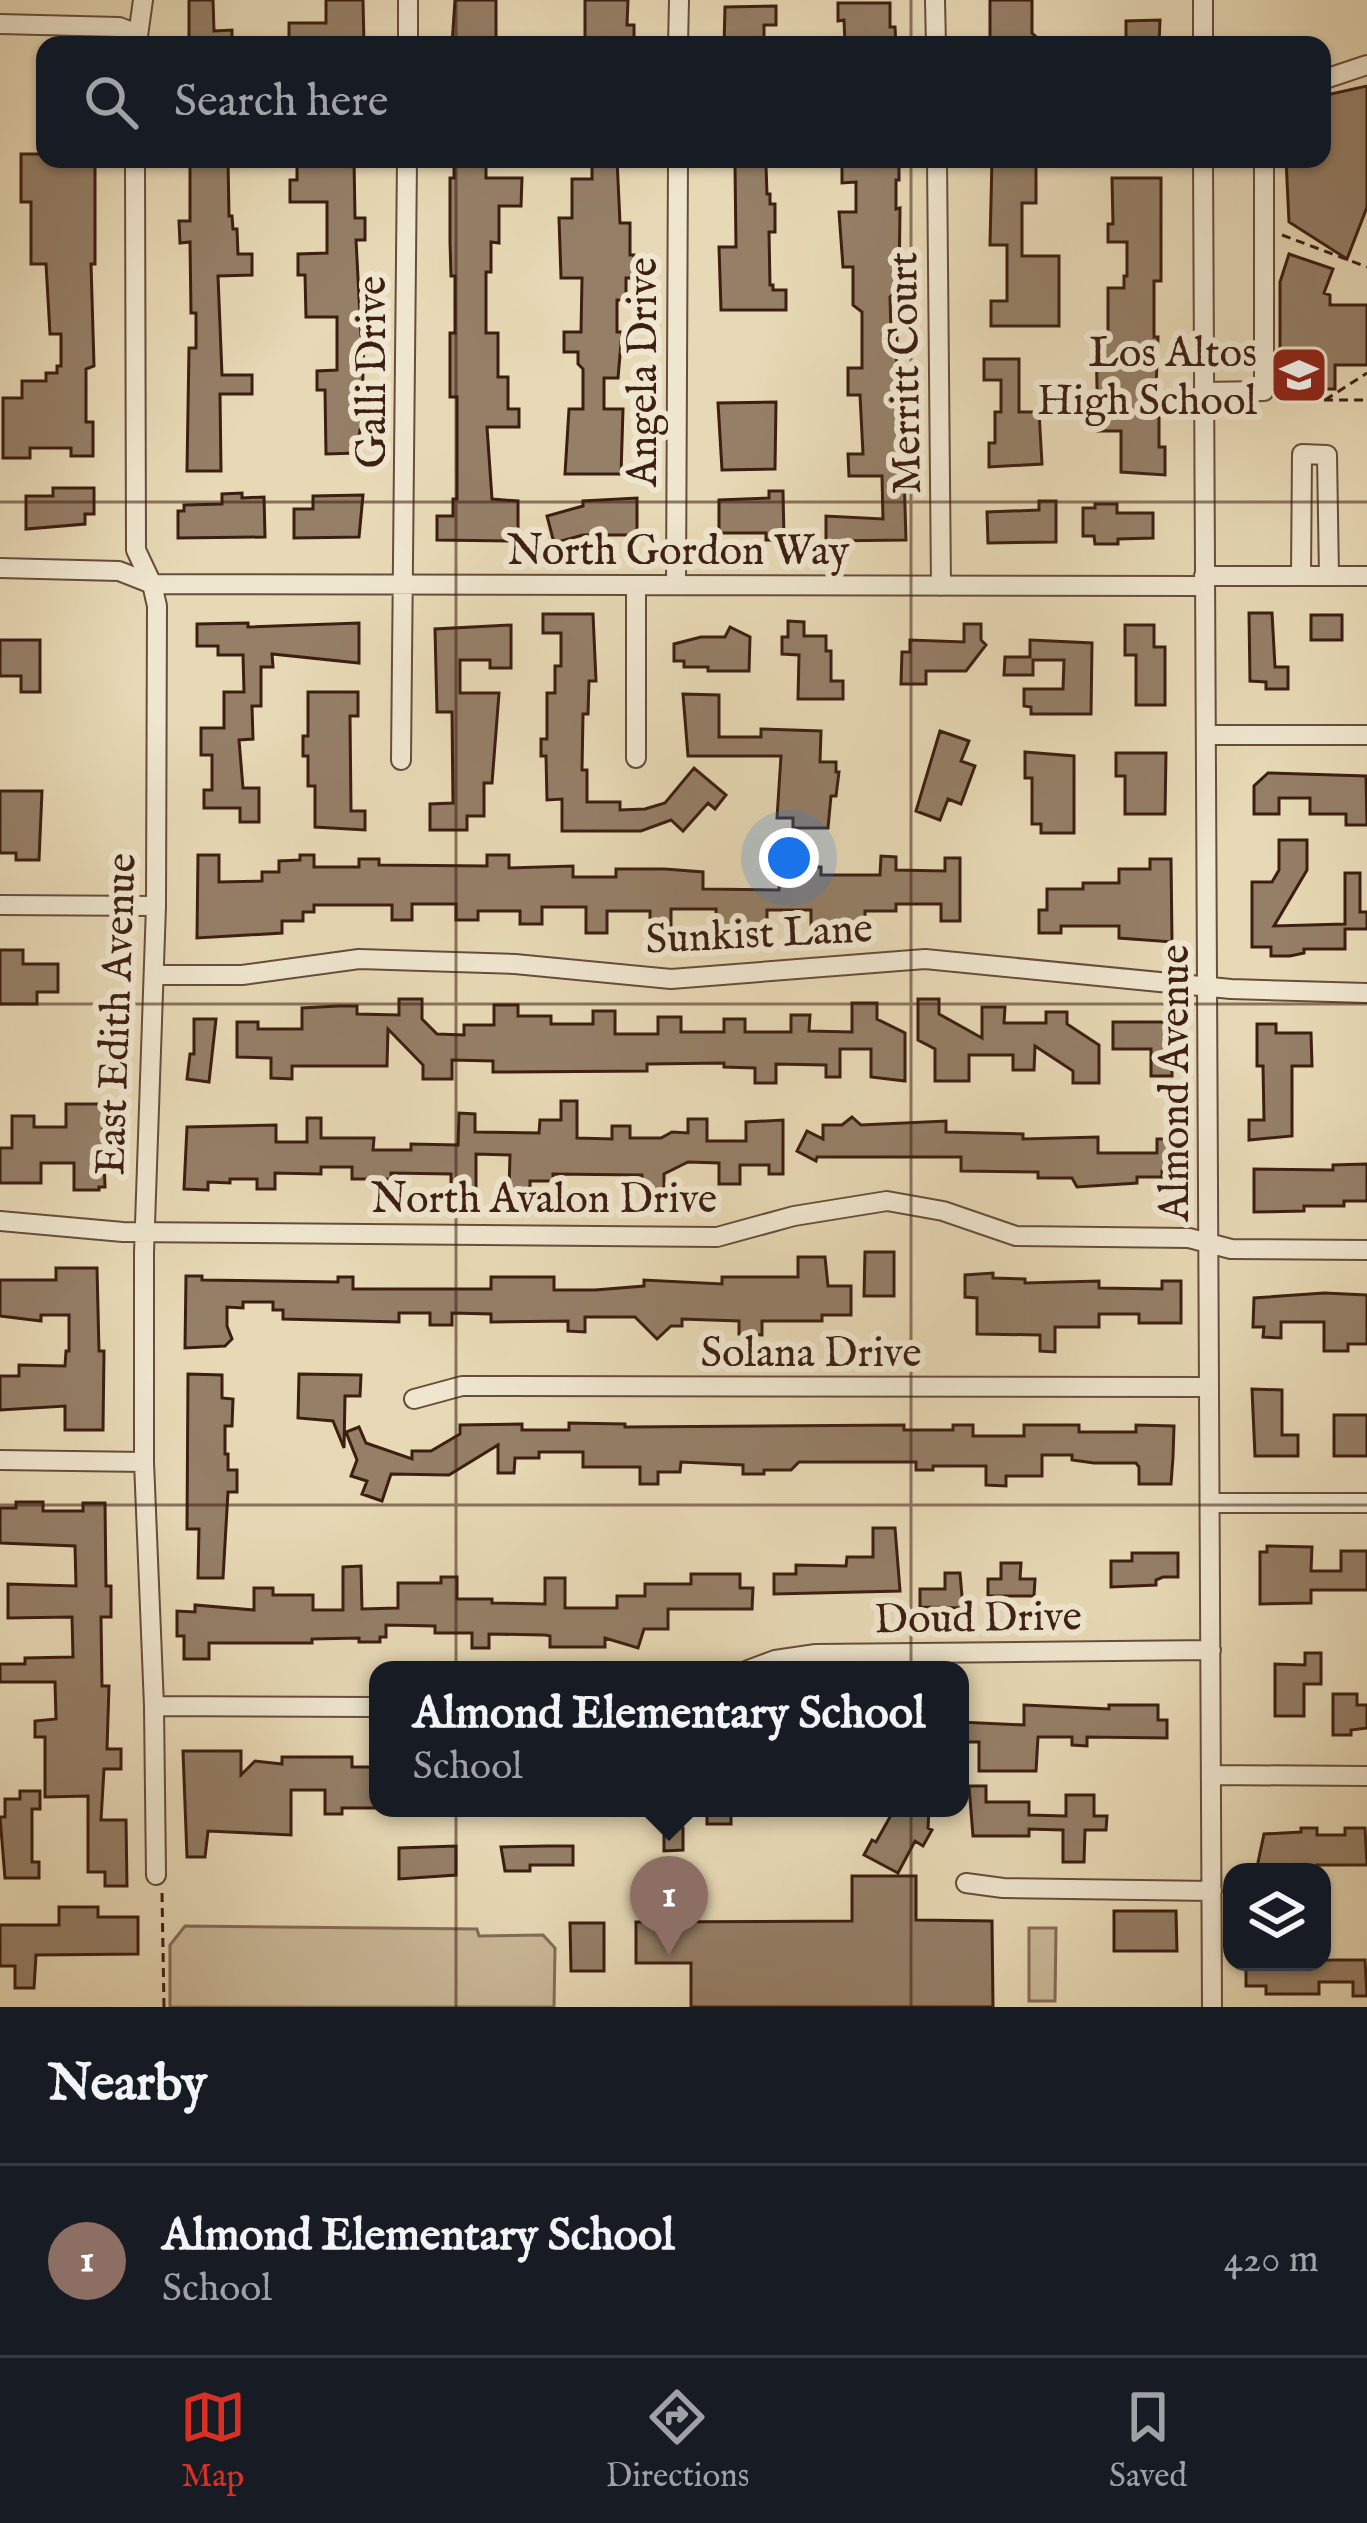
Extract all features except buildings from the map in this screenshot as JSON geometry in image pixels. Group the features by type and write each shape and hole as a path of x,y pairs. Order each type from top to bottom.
{"street":[{"path":"137,36 142,0"},
{"path":"408,0 408,36"},
{"path":"679,0 679,36"},
{"path":"935,0 936,36"},
{"path":"1203,0 1203,36"},
{"path":"0,24 119,27 132,36"},
{"path":"1331,77 1367,65"},
{"name":"East Edith Avenue","path":"135,168 136,550 157,606 156,906 144,1233 156,1875"},
{"name":"Galli Drive","path":"401,760 407,168"},
{"name":"Angela Drive","path":"676,585 678,168"},
{"name":"Merritt Court","path":"937,168 941,586"},
{"name":"Almond Avenue","path":"1203,168 1213,2007"},
{"path":"1203,392 1264,391 1264,168"},
{"path":"1301,575 1302,454 1328,454 1329,576"},
{"name":"North Gordon Way","path":"0,568 119,571 152,584 941,586 1367,576"},
{"path":"636,585 636,758"},
{"path":"1206,735 1367,734"},
{"path":"0,904 156,906"},
{"name":"Sunkist Lane","path":"154,975 242,976 359,959 515,964 671,979 925,959 1367,993"},
{"name":"North Avalon Drive","path":"0,1221 144,1233 717,1237 794,1216 887,1201 944,1211 1016,1236 1189,1238 1231,1249 1367,1250"},
{"name":"Solana Drive","path":"414,1399 462,1385 1209,1387"},
{"path":"0,1460 145,1462"},
{"path":"1211,1503 1367,1503"},
{"name":"Doud Drive","path":"772,1661 816,1654 1211,1650"},
{"path":"154,1706 369,1707"},
{"path":"1212,1775 1367,1776"},
{"path":"966,1883 1003,1888 1212,1891"}],"path":[{"path":"1264,227 1367,267"},
{"path":"1323,401 1367,373"},
{"path":"1264,391 1274,400 1367,400"},
{"path":"156,1875 162,1884 164,2007"}],"shaded area":[{"path":"185,1926 477,1929 479,1936 543,1935 555,1948 554,2007 170,2007 170,1945"},
{"path":"1029,1928 1056,1928 1055,2001 1029,2001"}],"place":[{"name":"Los Altos High School","path":"1299,375"},
{"name":"Almond Elementary School","path":"669,1955"}]}
